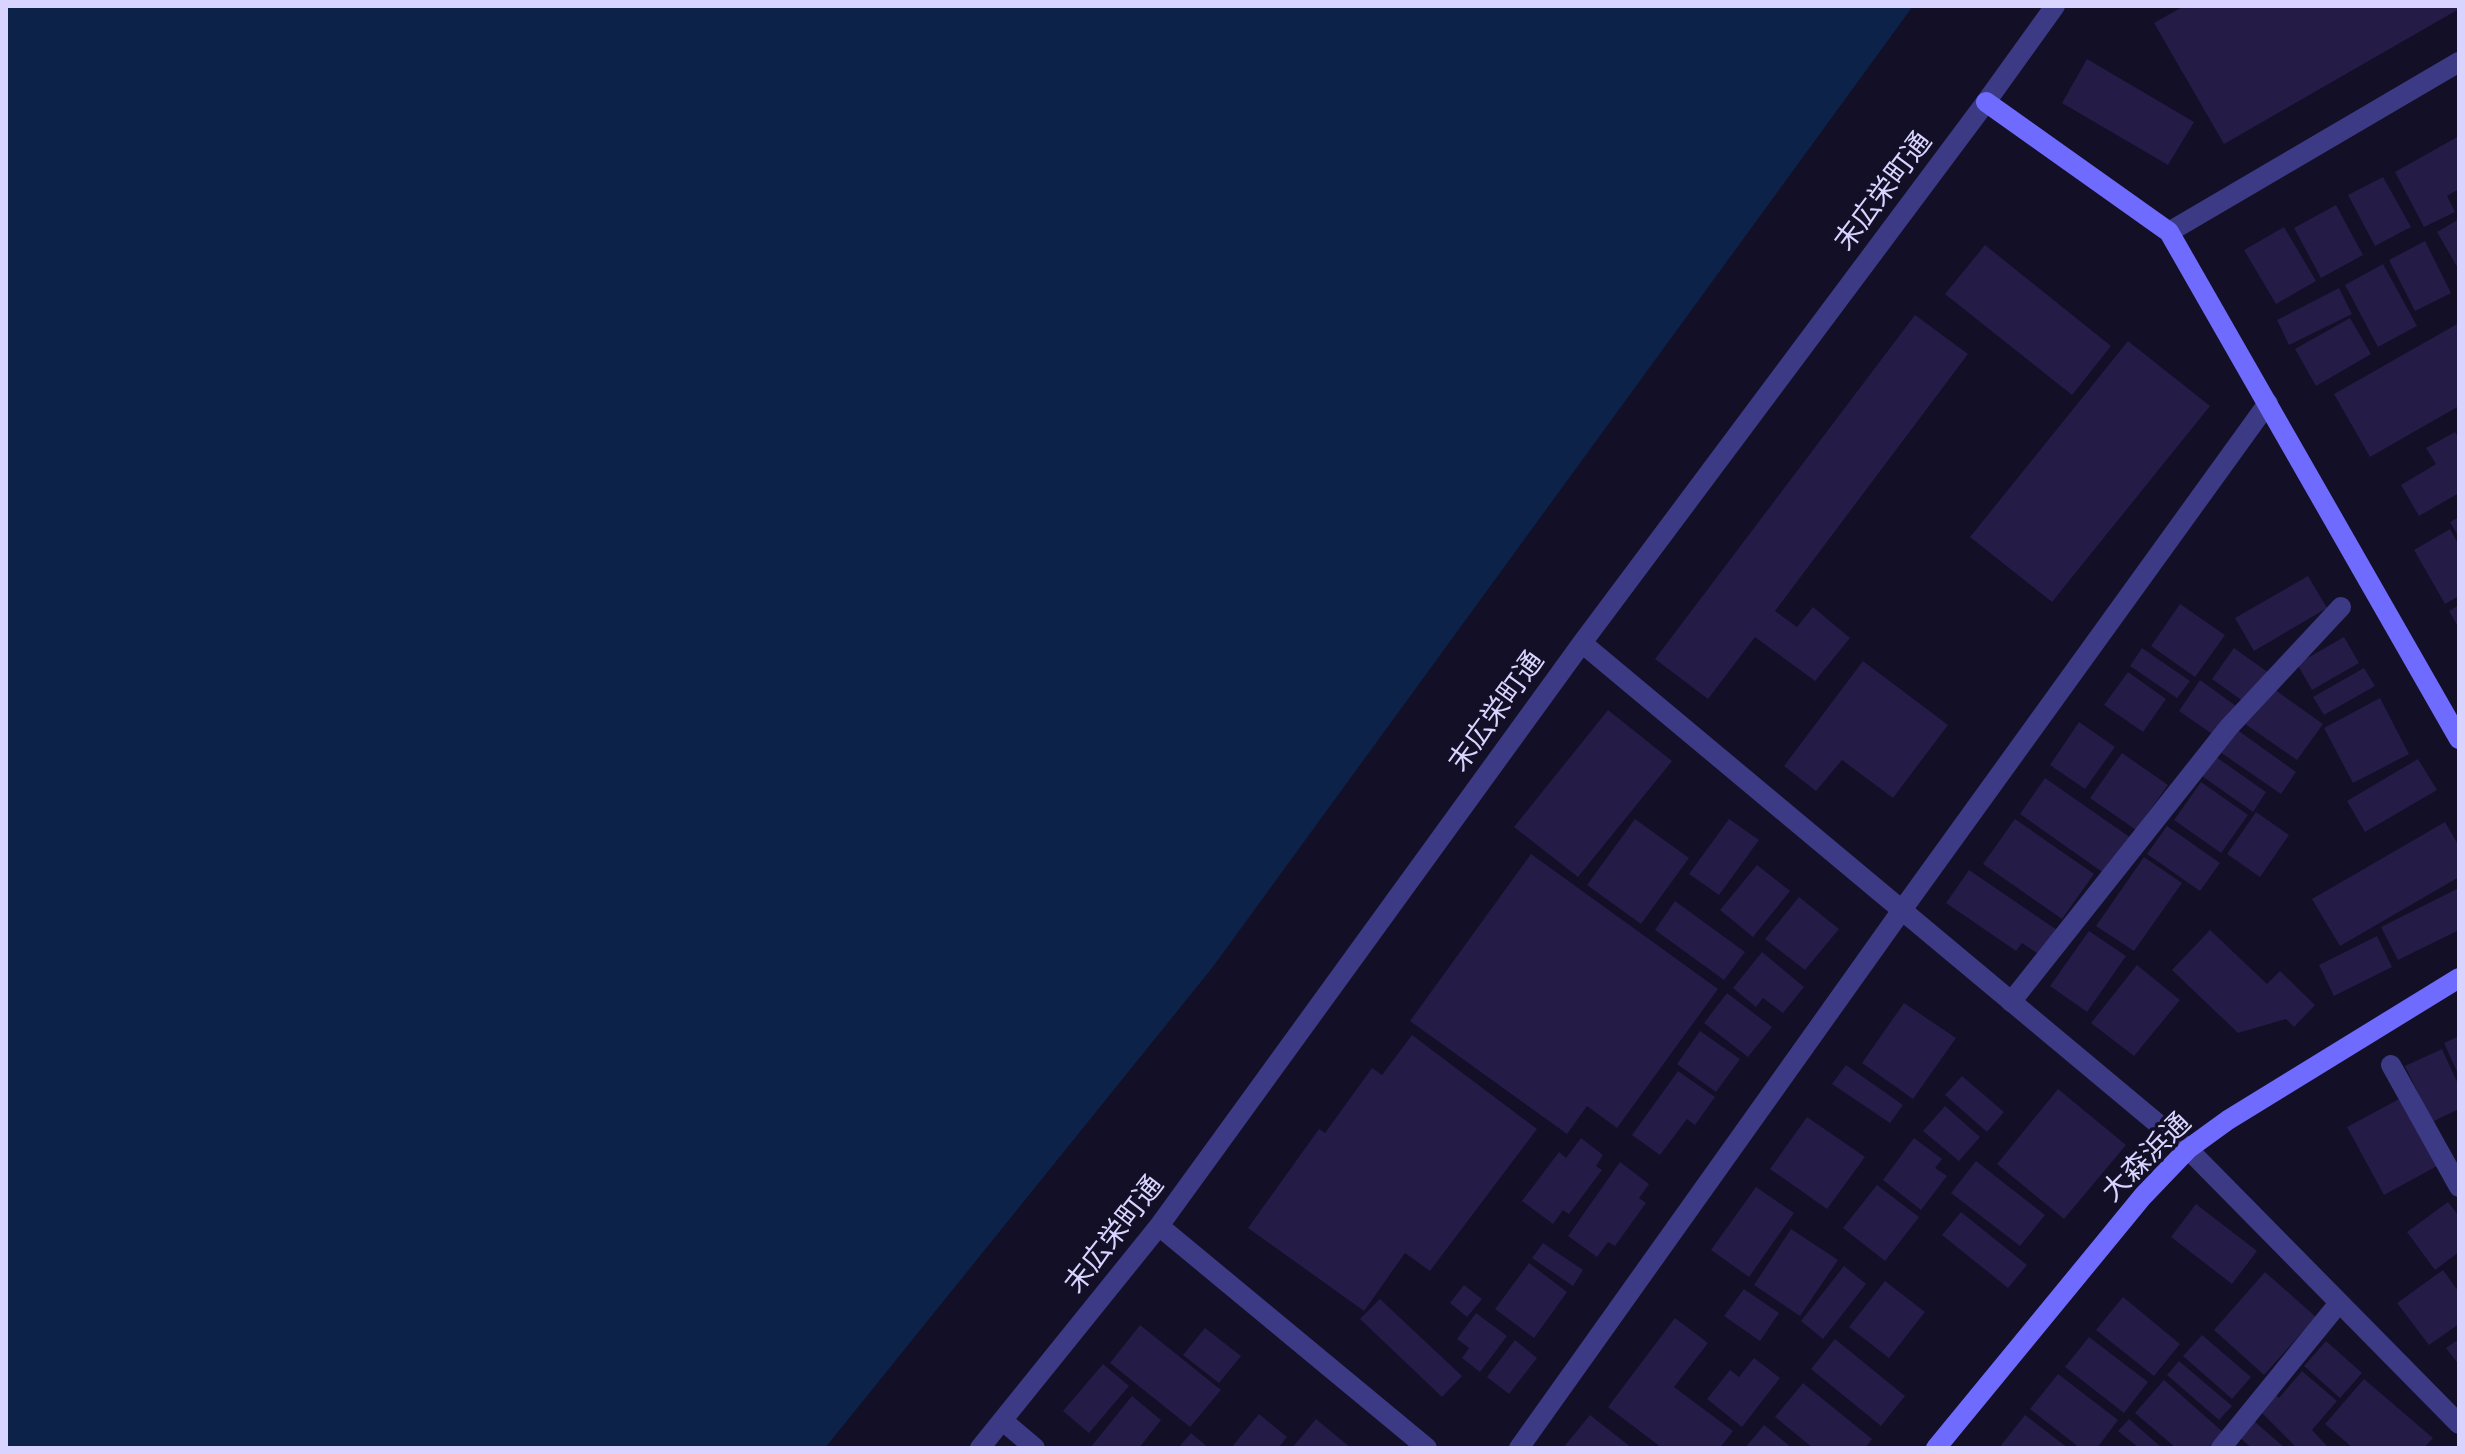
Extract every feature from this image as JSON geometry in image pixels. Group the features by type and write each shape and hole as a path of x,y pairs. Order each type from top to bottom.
{"street":[{"name":"末広栄町通","path":"980,1448 1159,1226 1582,643 2055,6"},
{"path":"2169,232 2459,62"},
{"path":"1986,102 2169,232 2459,739"},
{"path":"1519,1448 2268,403"},
{"path":"2011,1002 2229,727 2341,607"},
{"path":"1582,643 2188,1149 2459,1424"},
{"name":"大森浜通","path":"1936,1448 2143,1196 2188,1149 2228,1120 2459,978"},
{"path":"2391,1065 2459,1187"},
{"path":"1159,1226 1427,1448"},
{"path":"2221,1448 2339,1303"},
{"path":"1003,1421 1035,1448"}],"water":[{"path":"6,6 1913,6 1212,968 825,1448 6,1448"}],"building":[{"path":"2184,6 2459,6 2459,9 2224,144 2154,23"},
{"path":"2087,59 2194,122 2168,165 2062,103"},
{"path":"2459,136 2459,189 2447,196 2455,212 2424,227 2395,172"},
{"path":"2383,177 2411,227 2375,246 2348,195"},
{"path":"2336,205 2363,255 2321,278 2294,228"},
{"path":"2459,219 2459,270 2437,232"},
{"path":"2284,227 2316,281 2276,304 2244,250"},
{"path":"2425,241 2451,293 2415,311 2389,260"},
{"path":"1985,245 2111,346 2072,395 1945,294"},
{"path":"2383,264 2417,326 2378,347 2345,285"},
{"path":"2339,288 2352,314 2289,345 2277,320"},
{"path":"1915,315 1968,354 1775,611 1797,627 1813,607 1850,638 1815,681 1755,637 1708,699 1655,659"},
{"path":"2350,318 2371,354 2316,386 2295,349"},
{"path":"2459,323 2459,406 2370,457 2334,394"},
{"path":"2128,341 2210,406 2052,602 1970,537"},
{"path":"2455,432 2459,439 2459,493 2419,516 2401,485 2436,464 2426,448"},
{"path":"2459,517 2459,537 2450,522"},
{"path":"2450,529 2459,545 2459,596 2445,604 2414,550"},
{"path":"2308,576 2327,608 2254,651 2235,618"},
{"path":"2180,604 2225,635 2195,677 2151,646"},
{"path":"2459,605 2459,628 2449,611"},
{"path":"2344,637 2359,663 2312,690 2297,664"},
{"path":"2142,648 2190,681 2177,698 2130,666"},
{"path":"2234,648 2269,673 2247,704 2212,679"},
{"path":"1863,661 1948,725 1893,798 1842,760 1816,791 1784,766"},
{"path":"2364,668 2375,686 2324,715 2313,697"},
{"path":"2128,672 2166,699 2143,732 2104,705"},
{"path":"2200,680 2236,706 2215,736 2179,711"},
{"path":"2271,687 2323,724 2297,760 2245,724"},
{"path":"2380,698 2409,754 2353,783 2324,728"},
{"path":"1608,710 1672,761 1578,877 1514,827"},
{"path":"2079,722 2115,747 2085,789 2050,765"},
{"path":"2236,729 2296,772 2281,794 2220,752"},
{"path":"2122,753 2168,785 2136,830 2090,798"},
{"path":"2216,757 2266,792 2253,812 2202,776"},
{"path":"2418,759 2437,790 2365,832 2347,801"},
{"path":"2045,778 2131,838 2105,874 2020,814"},
{"path":"2201,782 2248,815 2221,853 2174,820"},
{"path":"2256,812 2289,835 2260,877 2227,854"},
{"path":"1635,819 1689,858 1641,924 1587,885"},
{"path":"1729,819 1759,840 1719,895 1689,874"},
{"path":"2015,819 2094,874 2062,919 1983,864"},
{"path":"2445,822 2459,846 2459,877 2340,946 2312,899"},
{"path":"2167,826 2220,863 2200,891 2147,854"},
{"path":"1531,854 1718,989 1617,1128 1587,1106 1567,1134 1410,1021"},
{"path":"2144,857 2182,883 2134,951 2096,926"},
{"path":"1757,865 1790,891 1753,937 1720,910"},
{"path":"1969,870 2057,930 2040,955 2022,943 2016,951 1946,903"},
{"path":"2459,888 2459,930 2398,960 2381,927"},
{"path":"1799,897 1839,929 1805,970 1765,939"},
{"path":"1675,901 1745,952 1724,980 1655,930"},
{"path":"2210,930 2267,984 2280,971 2315,1005 2294,1027 2286,1019 2238,1033 2172,970"},
{"path":"2089,931 2126,956 2087,1012 2050,986"},
{"path":"2377,936 2392,967 2334,996 2319,965"},
{"path":"1762,952 1804,987 1783,1013 1763,998 1756,1007 1733,988"},
{"path":"2137,965 2180,1000 2134,1056 2091,1023"},
{"path":"1727,993 1772,1027 1748,1057 1704,1023"},
{"path":"1904,1003 1956,1038 1913,1099 1862,1063"},
{"path":"1700,1031 1740,1059 1716,1092 1677,1064"},
{"path":"1412,1035 1537,1129 1430,1271 1405,1253 1364,1311 1248,1228 1319,1129 1325,1133 1372,1068 1382,1075"},
{"path":"2459,1036 2459,1076 2444,1043"},
{"path":"2442,1049 2459,1086 2459,1109 2432,1122 2405,1066"},
{"path":"1846,1065 1903,1105 1890,1123 1832,1084"},
{"path":"1678,1071 1715,1097 1695,1125 1687,1119 1660,1155 1632,1135"},
{"path":"1962,1076 2004,1112 1987,1132 1945,1095"},
{"path":"2058,1089 2126,1145 2064,1219 1997,1164"},
{"path":"2399,1099 2437,1166 2384,1195 2347,1127"},
{"path":"1945,1106 1980,1137 1959,1161 1923,1131"},
{"path":"1807,1117 1865,1157 1827,1209 1770,1169"},
{"path":"1581,1138 1603,1155 1596,1166 1602,1170 1569,1214 1563,1210 1553,1224 1522,1201 1559,1152 1566,1158"},
{"path":"1914,1138 1942,1159 1935,1168 1947,1176 1921,1210 1883,1180"},
{"path":"1976,1161 2045,1215 2020,1246 1951,1193"},
{"path":"1620,1162 1649,1184 1639,1198 1646,1203 1615,1246 1608,1242 1597,1257 1568,1236"},
{"path":"1877,1185 1919,1217 1885,1261 1843,1228"},
{"path":"1756,1187 1794,1213 1749,1277 1711,1250"},
{"path":"2448,1202 2459,1216 2459,1252 2435,1270 2407,1232"},
{"path":"2196,1204 2257,1251 2232,1284 2171,1237"},
{"path":"1961,1212 2027,1265 2008,1288 1942,1235"},
{"path":"1791,1229 1838,1260 1800,1316 1754,1285"},
{"path":"1543,1243 1583,1270 1573,1286 1532,1258"},
{"path":"1529,1263 1567,1292 1534,1338 1495,1309"},
{"path":"1844,1266 1866,1284 1823,1339 1801,1321"},
{"path":"2443,1270 2459,1292 2459,1324 2429,1345 2397,1303"},
{"path":"2265,1272 2316,1317 2264,1375 2214,1330"},
{"path":"1885,1281 1925,1312 1889,1358 1849,1327"},
{"path":"1464,1285 1482,1299 1467,1317 1450,1303"},
{"path":"1744,1289 1779,1313 1760,1341 1724,1316"},
{"path":"2123,1297 2180,1344 2154,1376 2096,1330"},
{"path":"1380,1299 1462,1376 1442,1397 1360,1319"},
{"path":"1476,1313 1507,1336 1480,1372 1462,1358 1469,1348 1457,1339"},
{"path":"1675,1318 1708,1343 1674,1387 1733,1431 1720,1448 1662,1448 1608,1407"},
{"path":"1140,1325 1221,1390 1190,1427 1110,1363"},
{"path":"1205,1328 1241,1356 1219,1383 1183,1355"},
{"path":"2202,1335 2251,1377 2232,1399 2183,1356"},
{"path":"2089,1337 2148,1382 2124,1413 2065,1367"},
{"path":"1835,1339 1905,1396 1881,1426 1811,1369"},
{"path":"2459,1339 2459,1365 2446,1348"},
{"path":"1515,1340 1537,1358 1509,1394 1487,1377"},
{"path":"2326,1341 2362,1373 2340,1398 2304,1366"},
{"path":"1754,1358 1780,1378 1742,1427 1707,1399 1730,1370 1739,1377"},
{"path":"2179,1361 2232,1406 2219,1420 2167,1375"},
{"path":"1103,1364 1129,1386 1089,1433 1063,1411"},
{"path":"2302,1371 2337,1401 2312,1430 2327,1448 2297,1448 2260,1411 2276,1395 2279,1398"},
{"path":"2058,1374 2118,1420 2097,1448 2080,1448 2030,1409"},
{"path":"2364,1379 2433,1438 2424,1448 2353,1448 2325,1424"},
{"path":"2164,1380 2223,1432 2209,1448 2176,1448 2135,1413"},
{"path":"1803,1383 1872,1439 1865,1448 1813,1448 1775,1417"},
{"path":"1132,1396 1161,1420 1139,1448 1090,1448"},
{"path":"1259,1414 1287,1437 1278,1448 1231,1448"},
{"path":"1590,1415 1632,1448 1563,1448"},
{"path":"2025,1415 2068,1448 1999,1448"},
{"path":"1316,1419 1351,1448 1292,1448"},
{"path":"2129,1419 2162,1448 2139,1448 2118,1431"},
{"path":"2254,1421 2285,1448 2252,1448 2240,1438"},
{"path":"1764,1425 1792,1448 1745,1448"},
{"path":"1191,1433 1209,1448 1178,1448"}]}
